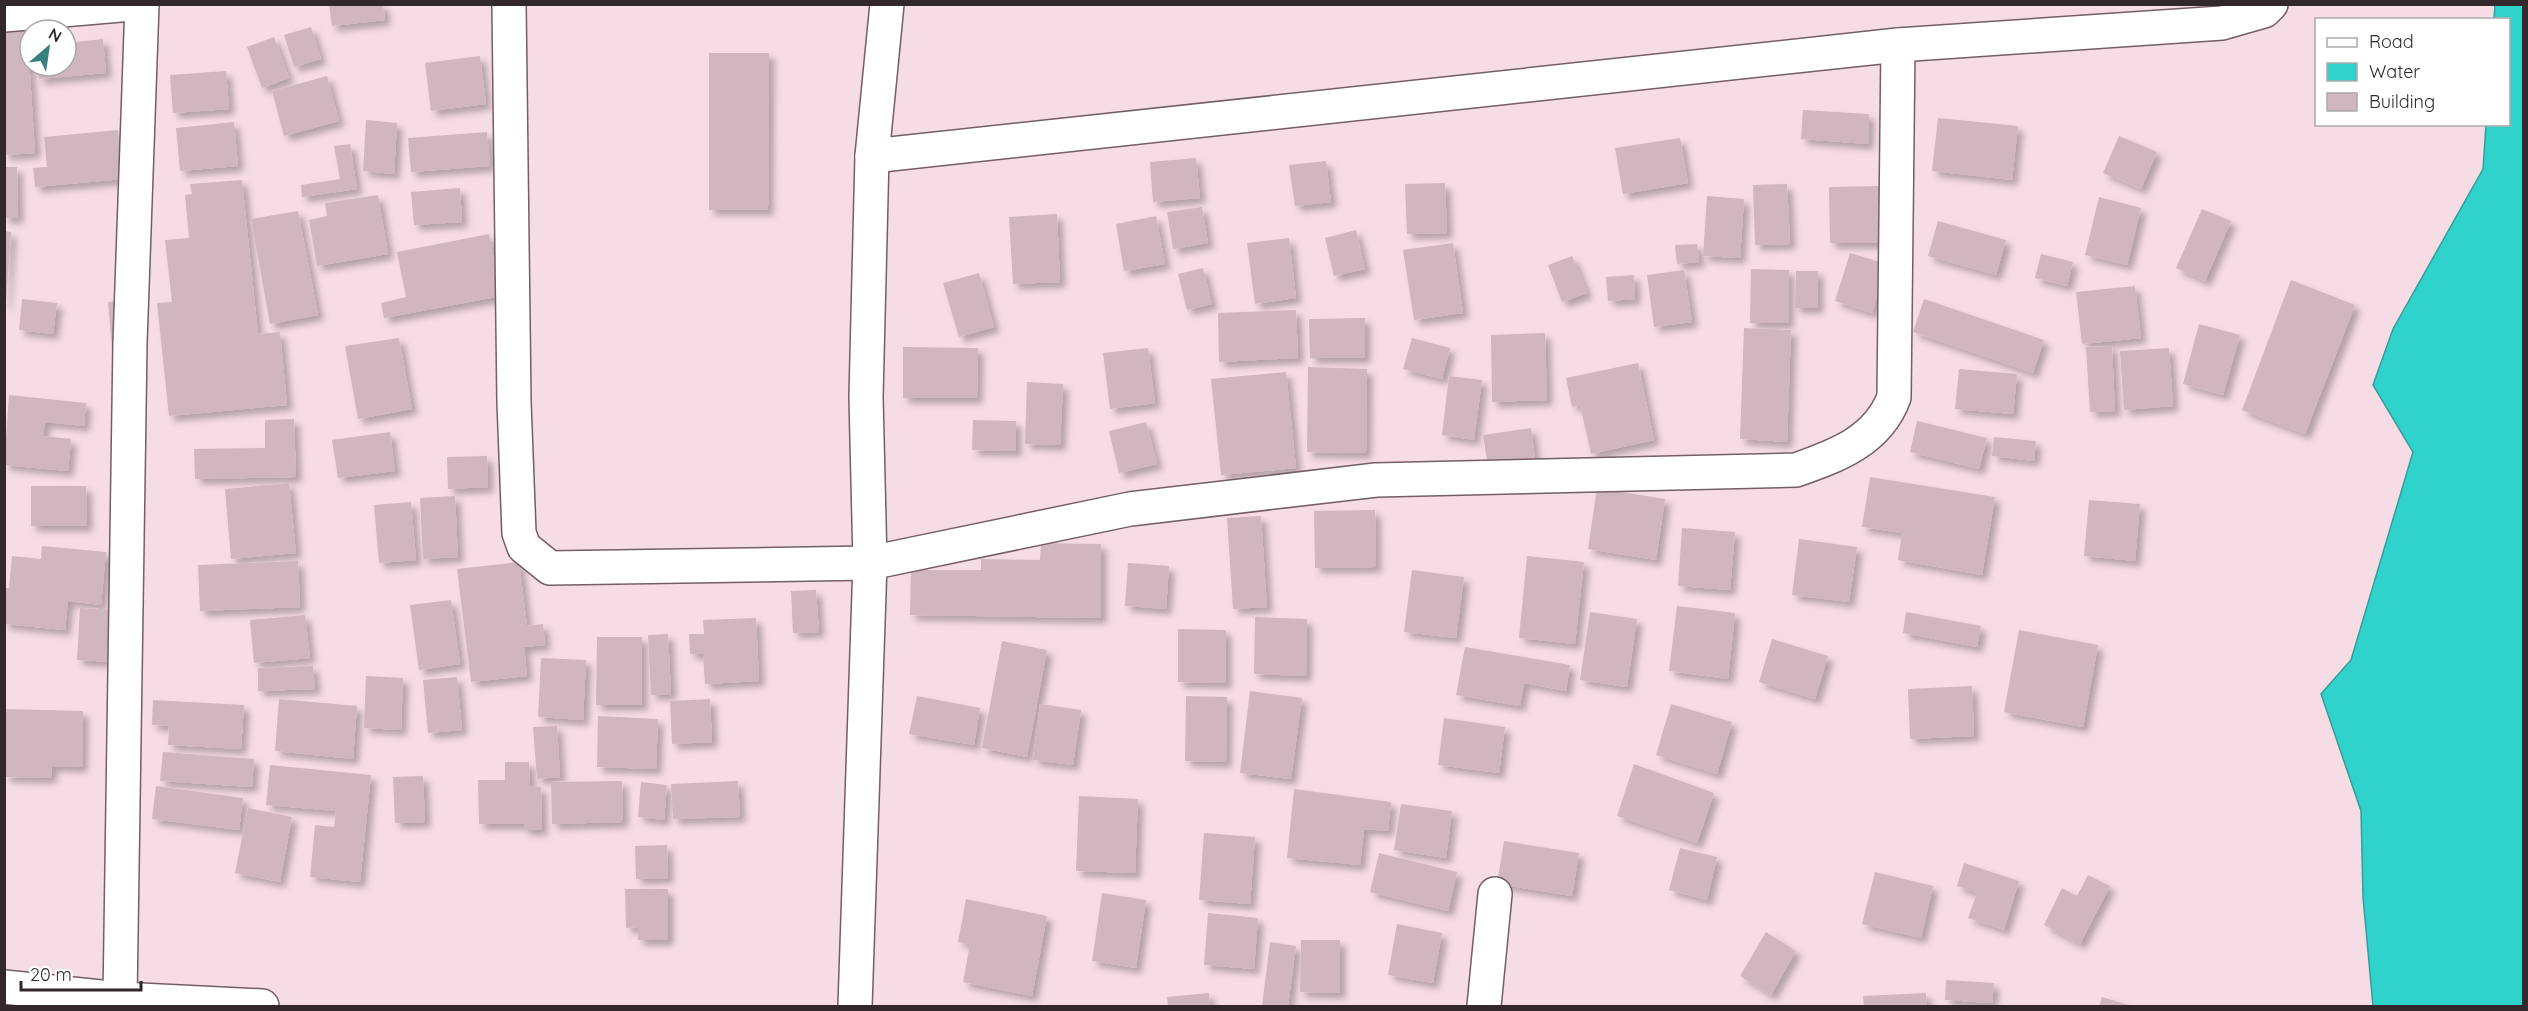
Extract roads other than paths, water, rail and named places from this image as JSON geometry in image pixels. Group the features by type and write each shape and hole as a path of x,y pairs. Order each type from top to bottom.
{"street":[{"path":"4,15 132,4"},
{"path":"120,999 130,355 142,4"},
{"path":"509,4 514,402 519,533 524,547 550,568 870,563 1131,508 1377,480 1796,470 1842,454 1877,427 1888,412 1894,397 1898,45"},
{"path":"855,1006 870,563 866,397 872,156 887,4"},
{"path":"872,156 1898,45 2222,23 2264,11 2271,4"},
{"path":"1484,1006 1495,894"},
{"path":"4,987 120,999 262,1006"}],"water":[{"path":"2495,5 2524,5 2523,1006 2373,1006 2363,897 2361,811 2321,694 2351,660 2413,452 2373,385 2393,329 2483,169 2486,126 2510,126 2510,18 2494,18"}]}
